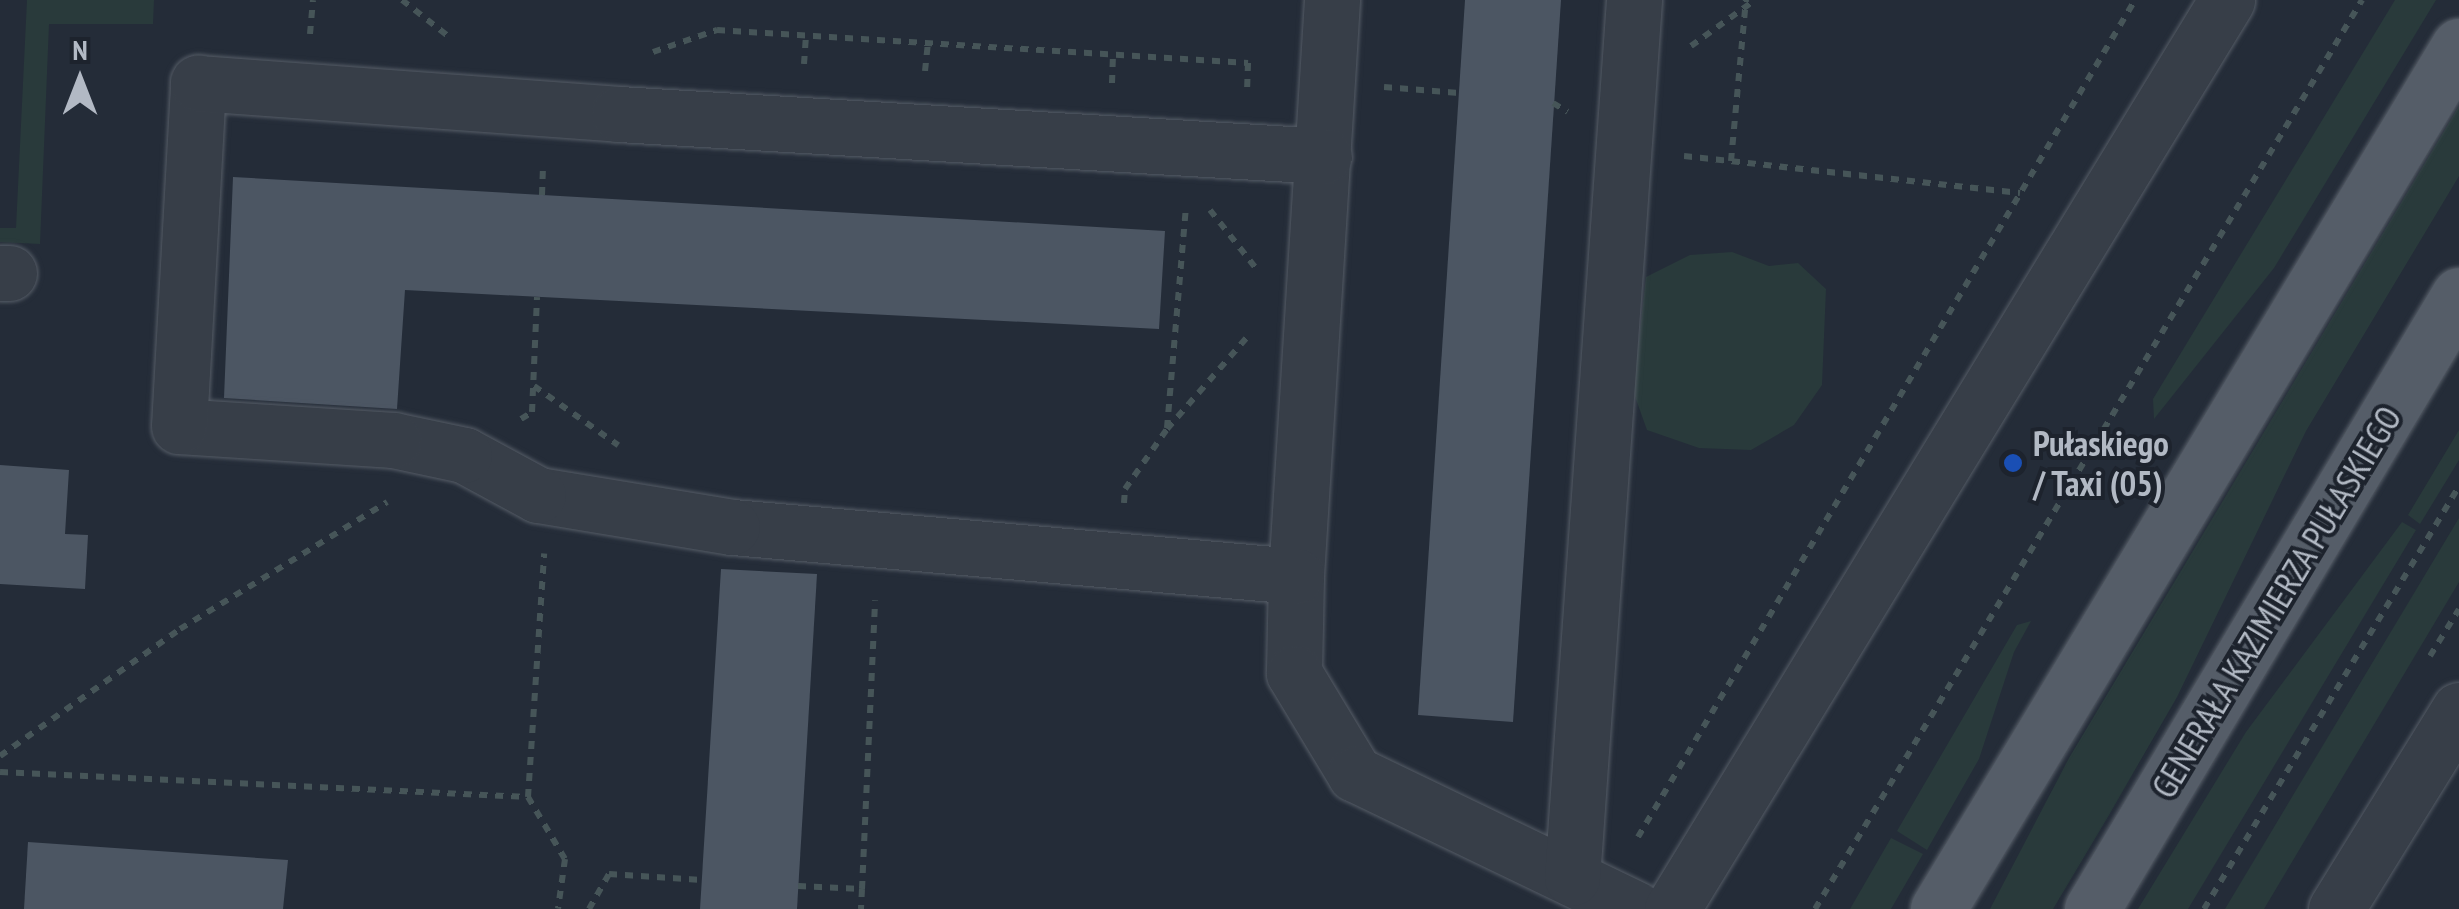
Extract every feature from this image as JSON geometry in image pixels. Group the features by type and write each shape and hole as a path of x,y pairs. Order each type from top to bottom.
{"main road":[{"path":"1938,909 2459,46"},
{"name":"GENERAŁA KAZIMIERZA PUŁASKIEGO","path":"2092,909 2459,294"}],"street":[{"path":"1332,0 1296,576 1294,673 1355,774 1603,893 1624,150 1634,0"},
{"path":"1672,909 2227,0"},
{"path":"1296,576 732,527 543,495 464,455 393,440 178,426 198,83 638,116 1324,156"},
{"path":"2336,909 2459,710"}],"path":[{"path":"1732,161 1746,0"},
{"path":"1603,893 2135,0"},
{"path":"1815,909 2362,0"},
{"path":"642,56 717,30 1248,62 1244,152"},
{"path":"1328,82 1459,93"},
{"path":"1624,150 2020,193"},
{"path":"1199,196 1256,269"},
{"path":"1167,429 1186,200"},
{"path":"537,297 532,412 546,522 528,797 564,858 558,909"},
{"path":"1122,561 1125,489 1167,429 1258,324"},
{"path":"534,385 625,450"},
{"path":"0,756 180,628 532,412"},
{"path":"2204,909 2459,486"},
{"path":"861,909 876,595"},
{"path":"0,772 528,797"},
{"path":"589,909 610,874 702,880"},
{"path":"798,886 862,889"}],"shaded area":[{"path":"27,0 154,0 153,24 49,24 40,244 0,242 0,228 16,228"},
{"path":"2395,0 2436,0 2274,268 2154,419 2153,399"},
{"path":"2459,106 2459,176 2306,431 2177,697 2109,815 2053,909 1990,909 2069,758"},
{"path":"1732,252 1769,266 1798,263 1826,289 1822,385 1794,425 1751,450 1699,448 1647,430 1633,391 1646,277 1690,255"},
{"path":"2459,430 2459,460 2420,524 2408,515"},
{"path":"2459,518 2459,582 2264,909 2225,909"},
{"path":"2402,522 2416,530 2188,909 2138,909 2246,732"},
{"path":"2031,621 2014,652 1979,759 1927,850 1897,831 2017,625"},
{"path":"1891,838 1923,854 1891,909 1850,909"}],"building":[{"path":"1465,0 1561,0 1513,722 1418,715"},
{"path":"233,177 1165,231 1159,329 405,290 397,409 224,398"},
{"path":"0,465 69,470 65,534 88,535 85,589 0,584"},
{"path":"721,569 817,574 797,909 700,909"},
{"path":"28,842 288,860 283,909 24,909"}],"place":[{"name":"Pułaskiego / Taxi (05)","path":"2013,463"}]}
